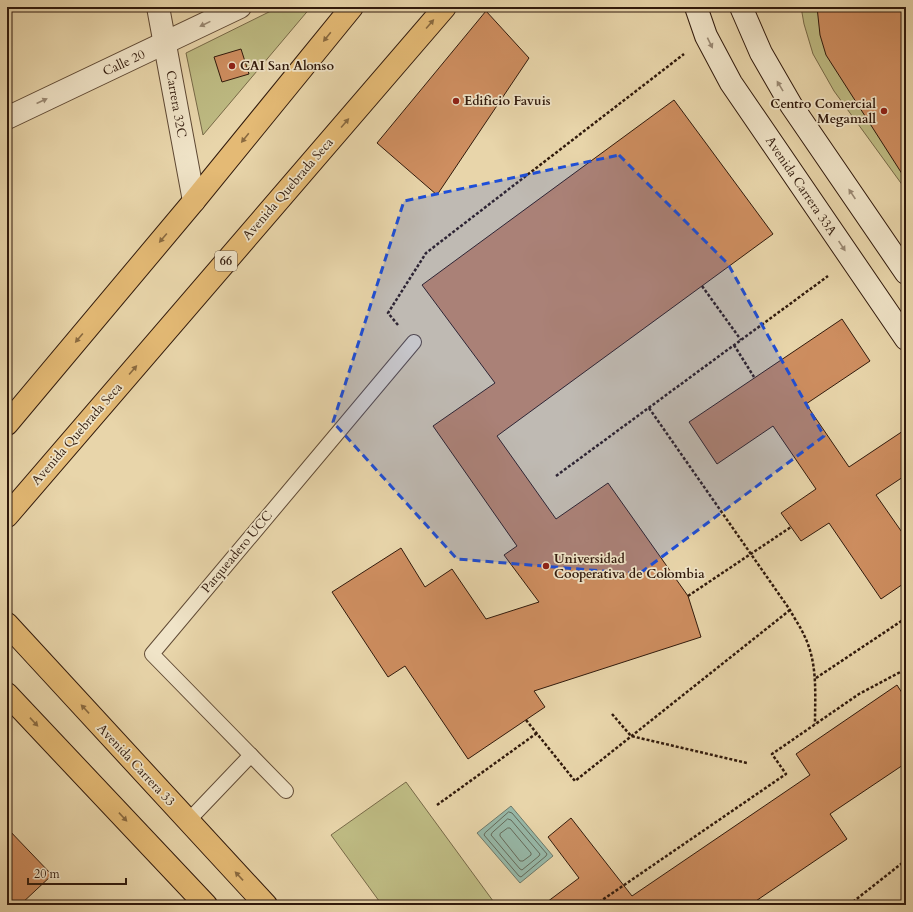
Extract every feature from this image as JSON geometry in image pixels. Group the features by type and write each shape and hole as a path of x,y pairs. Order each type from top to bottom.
{"main road":[{"name":"Carrera 32C","path":"158,7 194,201"},
{"name":"Calle 20","path":"7,118 240,7"},
{"path":"7,424 194,201 352,7"},
{"name":"Avenida Quebrada Seca","path":"7,516 445,7"},
{"name":"Avenida Carrera 33A","path":"696,7 706,36 731,83 906,339"},
{"path":"741,7 761,53 791,105 906,273"},
{"name":"Avenida Carrera 33","path":"7,624 266,905"},
{"path":"7,694 206,905"}],"lane":[{"name":"Parqueadero UCC","path":"286,791 152,654 414,342"},
{"path":"188,821 251,755"}],"path":[{"path":"414,342 388,313 426,253 706,36"},
{"path":"556,476 852,260"},
{"path":"702,286 741,340"},
{"path":"734,345 754,377"},
{"path":"649,408 790,610 804,636 811,655 816,678 815,724"},
{"path":"688,596 791,527"},
{"path":"526,720 575,781 790,610"},
{"path":"816,678 906,618"},
{"path":"595,905 786,774 772,754 859,694 904,670 906,675"},
{"path":"612,714 631,736 747,763"},
{"path":"438,805 537,734"},
{"path":"849,905 906,860"}],"highlighted area":[{"path":"619,155 728,264 824,436 639,574 457,559 333,422 404,201"}],"shaded area":[{"path":"279,7 311,7 203,135 186,53"},
{"path":"801,7 817,7 906,172 906,190 834,91 813,54 804,24"},
{"path":"406,782 496,905 382,905 331,835"}],"water":[{"path":"511,806 553,856 520,883 477,833"}],"building":[{"name":"Centro Comercial Megamall","path":"817,7 906,7 906,180 826,55 820,35"},
{"name":"Edificio Favuis","path":"486,11 529,58 437,195 377,143"},
{"name":"CAI San Alonso","path":"241,49 249,74 222,82 214,57"},
{"path":"674,100 773,234 497,436 556,519 608,483 688,596 701,637 534,691 545,707 468,759 405,666 388,677 332,592 401,548 425,587 452,569 486,619 539,602 504,555 517,546 433,426 495,383 422,285"},
{"path":"842,319 870,361 806,404 849,467 906,429 906,475 876,495 906,538 906,582 881,599 829,523 801,541 781,513 816,489 773,426 717,464 689,422"},
{"path":"897,685 906,699 906,763 830,814 847,839 750,905 543,905 579,878 548,837 571,818 632,896 810,775 796,754"},
{"path":"7,828 52,875 20,905 7,905"}],"place":[{"name":"CAI San Alonso","path":"232,66"},
{"name":"Edificio Favuis","path":"456,101"},
{"name":"Centro Comercial Megamall","path":"884,111"},
{"name":"Universidad Cooperativa de Colombia","path":"546,566"}]}
